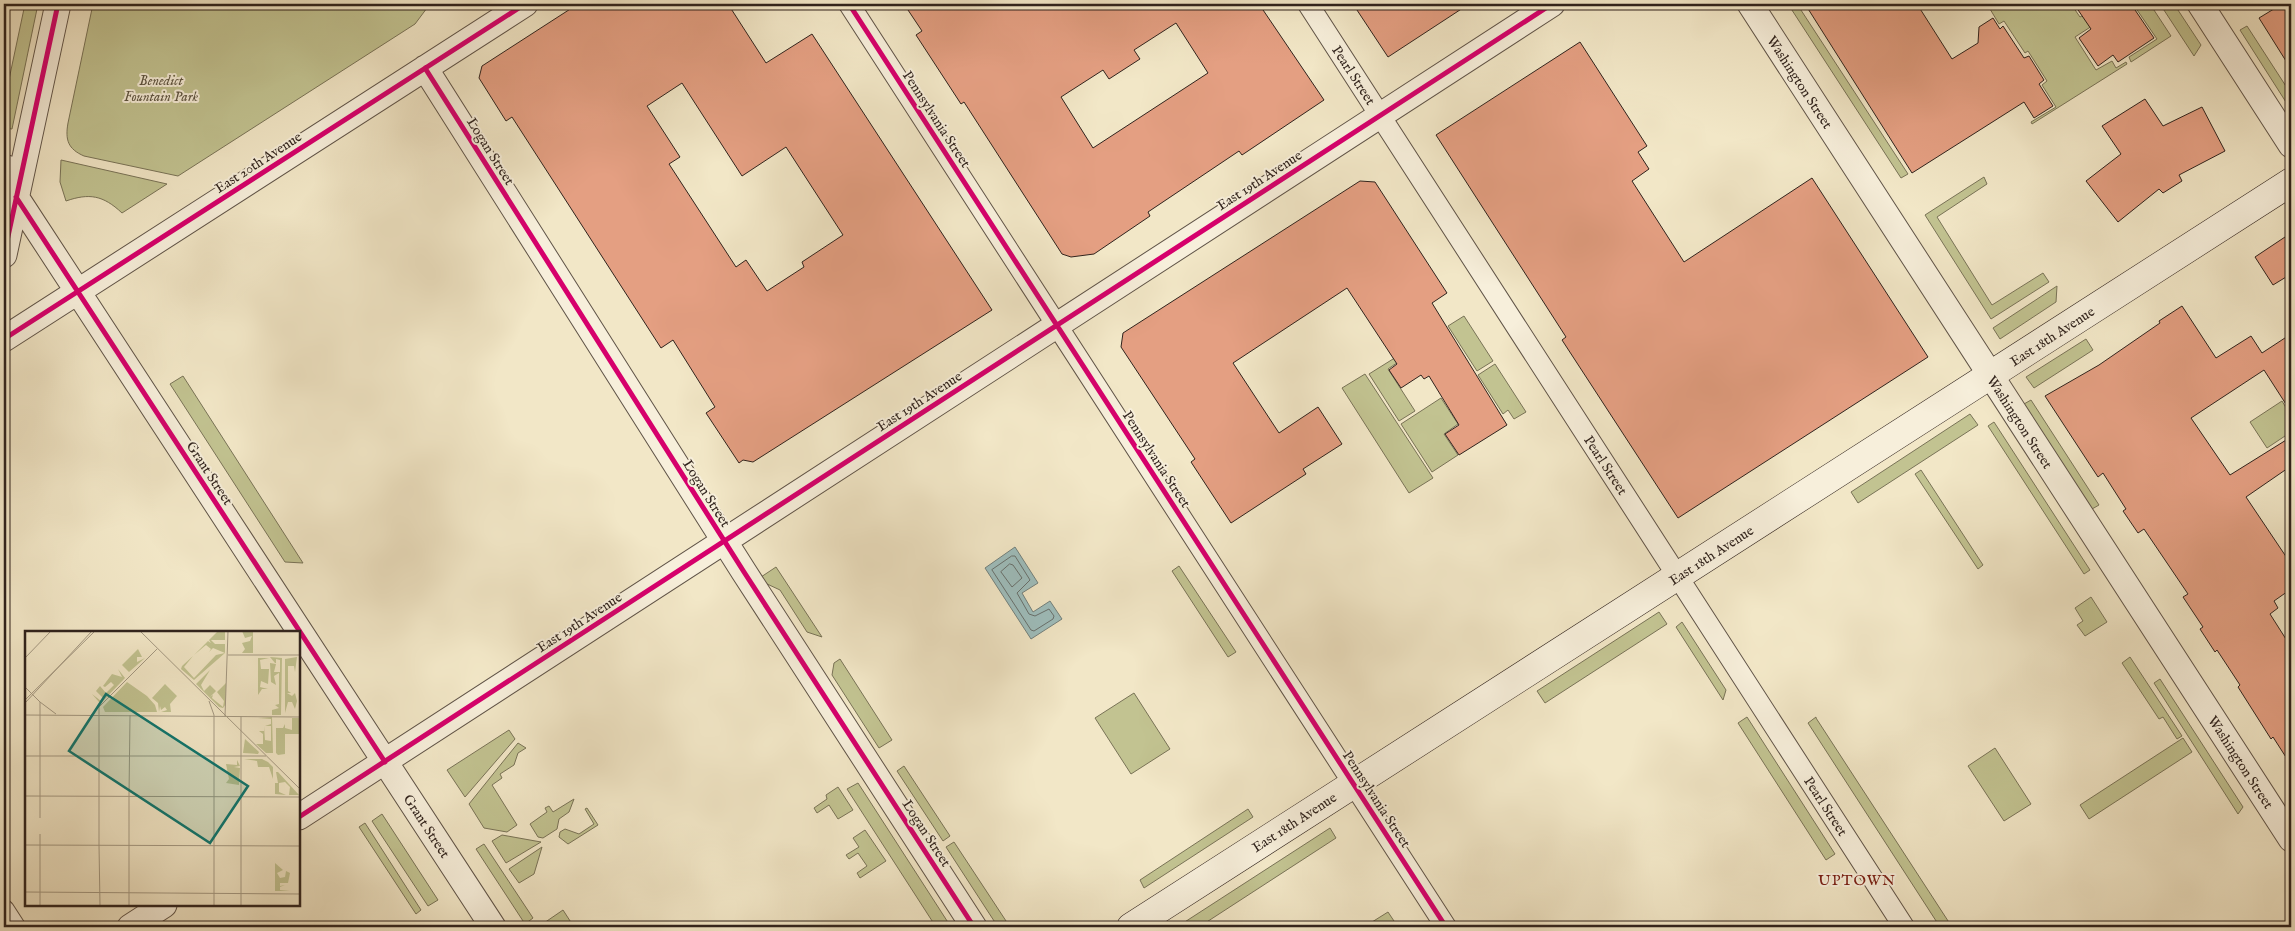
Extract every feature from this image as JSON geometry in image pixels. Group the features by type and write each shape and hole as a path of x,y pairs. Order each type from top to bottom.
{"main road":[{"name":"East 18th Avenue","path":"1131,927 2291,182"}],"street":[{"path":"4,255 16,197 13,167 58,4"},
{"name":"East 20th Avenue","path":"4,338 525,4"},
{"name":"Pennsylvania Street","path":"849,4 1446,927"},
{"name":"Pearl Street","path":"1308,4 1904,927"},
{"name":"East 19th Avenue","path":"300,816 1552,4"},
{"name":"Washington Street","path":"1750,4 2291,839"},
{"path":"2200,4 2291,145"},
{"name":"Logan Street","path":"425,68 724,541 974,927"},
{"name":"Grant Street","path":"16,197 300,631"},
{"name":"Grant Street","path":"300,632 493,927"},
{"path":"130,927 162,906"},
{"path":"4,910 15,927"}],"green space":[{"path":"25,4 38,4 12,129 4,128 4,103"},
{"name":"Benedict Fountain Park","path":"93,4 426,4 427,8 415,24 178,176 84,156 74,150 69,143 67,134 68,123"},
{"path":"1788,4 1797,4 1908,174 1901,178"},
{"path":"1987,4 2071,4 2080,17 2084,15 2092,26 2075,37 2096,70 2112,61 2116,68 2126,62 2127,64 2032,124 2031,122 2056,107 2042,85 2047,81 2028,51 2025,53 2004,21 1999,24"},
{"path":"2133,4 2150,4 2171,36 2131,62 2129,57 2157,39"},
{"path":"2160,4 2174,4 2201,45 2194,56"},
{"path":"2247,26 2291,94 2291,110 2240,30"},
{"path":"61,160 167,184 122,213 108,202 96,197 74,198 66,201 60,182"},
{"path":"1984,177 1987,184 1937,217 1992,305 2043,273 2049,282 1991,319 1925,215"},
{"path":"2057,286 2056,302 2000,339 1993,328"},
{"path":"1464,316 1493,361 1477,371 1448,326"},
{"path":"2086,339 2093,350 2034,388 2026,377"},
{"path":"1401,354 1404,358 1388,369 1415,411 1399,421 1369,374"},
{"path":"1495,364 1526,412 1514,419 1508,410 1503,414 1478,375"},
{"path":"1365,374 1433,478 1409,493 1342,388"},
{"path":"183,376 303,563 285,562 170,384"},
{"path":"1441,398 1458,424 1444,434 1458,455 1432,472 1401,424"},
{"path":"2031,400 2099,505 2092,509 2024,404"},
{"path":"2282,401 2291,416 2291,432 2267,448 2250,422"},
{"path":"1970,414 1978,425 1858,503 1851,492"},
{"path":"1994,422 2090,570 2084,574 1988,426"},
{"path":"1921,470 1983,565 1978,569 1915,474"},
{"path":"1179,566 1236,652 1228,657 1172,571"},
{"path":"776,567 822,637 807,632 780,590 765,583 761,577"},
{"path":"2091,597 2107,622 2085,636 2077,625 2083,621 2075,608"},
{"path":"1659,612 1667,624 1545,703 1537,691"},
{"path":"1682,622 1726,690 1723,700 1676,627"},
{"path":"2130,657 2182,736 2177,739 2163,717 2159,719 2122,663"},
{"path":"840,659 892,740 879,748 832,675 834,663"},
{"path":"2160,679 2243,807 2238,814 2154,683"},
{"path":"1134,693 1170,749 1131,774 1095,718"},
{"path":"1747,717 1835,854 1826,860 1738,723"},
{"path":"1816,717 1952,927 1940,927 1808,723"},
{"path":"509,730 515,739 465,797 447,770"},
{"path":"2183,738 2192,752 2089,819 2080,805"},
{"path":"518,743 526,748 518,753 514,765 500,774 502,778 492,785 517,825 507,832 484,828 469,804"},
{"path":"1995,748 2031,804 2004,821 1968,766"},
{"path":"904,766 950,836 943,841 897,771"},
{"path":"858,783 951,927 936,927 847,789"},
{"path":"838,787 853,810 838,819 829,805 817,813 814,808 827,799 826,795"},
{"path":"574,799 569,812 559,819 557,829 543,838 538,837 530,824 547,812 545,808 549,806 553,812"},
{"path":"587,808 598,825 568,844 559,837 560,832 565,829 579,834 594,824 585,809"},
{"path":"1248,809 1253,817 1144,888 1140,880"},
{"path":"382,814 438,900 428,906 372,821"},
{"path":"365,823 421,910 416,914 359,827"},
{"path":"1330,828 1336,838 1199,927 1177,927"},
{"path":"865,830 886,861 860,878 857,873 867,866 858,853 849,859 846,855 859,847 853,838"},
{"path":"502,835 541,842 506,863 492,841"},
{"path":"954,842 1010,927 998,927 946,847"},
{"path":"484,844 533,918 525,924 476,849"},
{"path":"542,847 534,874 519,883 509,869"},
{"path":"563,910 574,927 547,927 544,923"},
{"path":"1388,912 1398,927 1364,927"}],"water":[{"path":"1015,547 1038,583 1022,593 1033,612 1050,601 1062,619 1031,639 985,568"}],"building":[{"path":"578,4 728,4 766,63 812,34 992,310 753,462 743,460 739,463 706,413 715,407 673,340 661,348 512,117 506,121 479,78 482,66","holes":["682,83 742,176 786,147 843,235 802,262 804,267 767,291 746,260 736,267 669,164 680,157 647,106"]},
{"path":"904,4 1259,4 1324,100 1242,155 1239,151 1148,212 1150,216 1094,254 1071,257 1062,254 964,102 961,104 916,35 922,31","holes":["1176,23 1208,73 1093,148 1061,97 1103,70 1109,79 1140,59 1134,50"]},
{"path":"1353,4 1469,4 1388,57"},
{"path":"1805,4 1917,4 1952,59 1978,43 1979,27 1993,18 2000,29 2003,26 2024,58 2029,56 2044,80 2039,84 2053,106 2034,118 2024,102 1912,173"},
{"path":"2074,4 2131,4 2154,38 2118,62 2113,55 2098,66 2079,38 2091,29"},
{"path":"2282,4 2291,4 2291,69 2259,18"},
{"path":"1580,42 1647,146 1638,152 1649,169 1632,181 1684,262 1812,178 1928,357 1678,518 1562,340 1566,337 1436,135"},
{"path":"2145,99 2163,126 2202,107 2225,151 2179,175 2182,181 2163,193 2159,189 2118,222 2086,181 2121,154 2102,126"},
{"path":"1360,181 1375,182 1447,293 1432,303 1507,425 1459,455 1445,434 1459,425 1429,376 1424,379 1421,375 1401,388 1389,370 1397,364 1347,288 1233,363 1279,433 1318,407 1342,444 1303,469 1306,474 1231,523 1191,462 1195,459 1121,347 1123,333"},
{"path":"2291,233 2291,274 2273,285 2255,257"},
{"path":"2182,306 2216,358 2251,336 2262,353 2291,334 2291,412 2264,370 2191,418 2230,475 2291,437 2291,466 2246,497 2291,564 2291,589 2274,601 2278,608 2270,614 2291,647 2291,765 2273,737 2271,739 2238,687 2240,685 2217,650 2215,652 2200,629 2203,627 2183,597 2188,594 2144,529 2138,533 2123,511 2126,509 2103,473 2098,477 2045,396 2099,365"}],"cycle path":[{"path":"4,255 58,4"},
{"path":"4,339 525,4"},
{"path":"849,4 1446,927"},
{"path":"300,816 1552,4"},
{"path":"425,68 744,572 974,927"},
{"path":"16,197 299,631"},
{"path":"300,632 385,762"}],"district":[{"name":"UPTOWN","path":"1857,880"}]}
